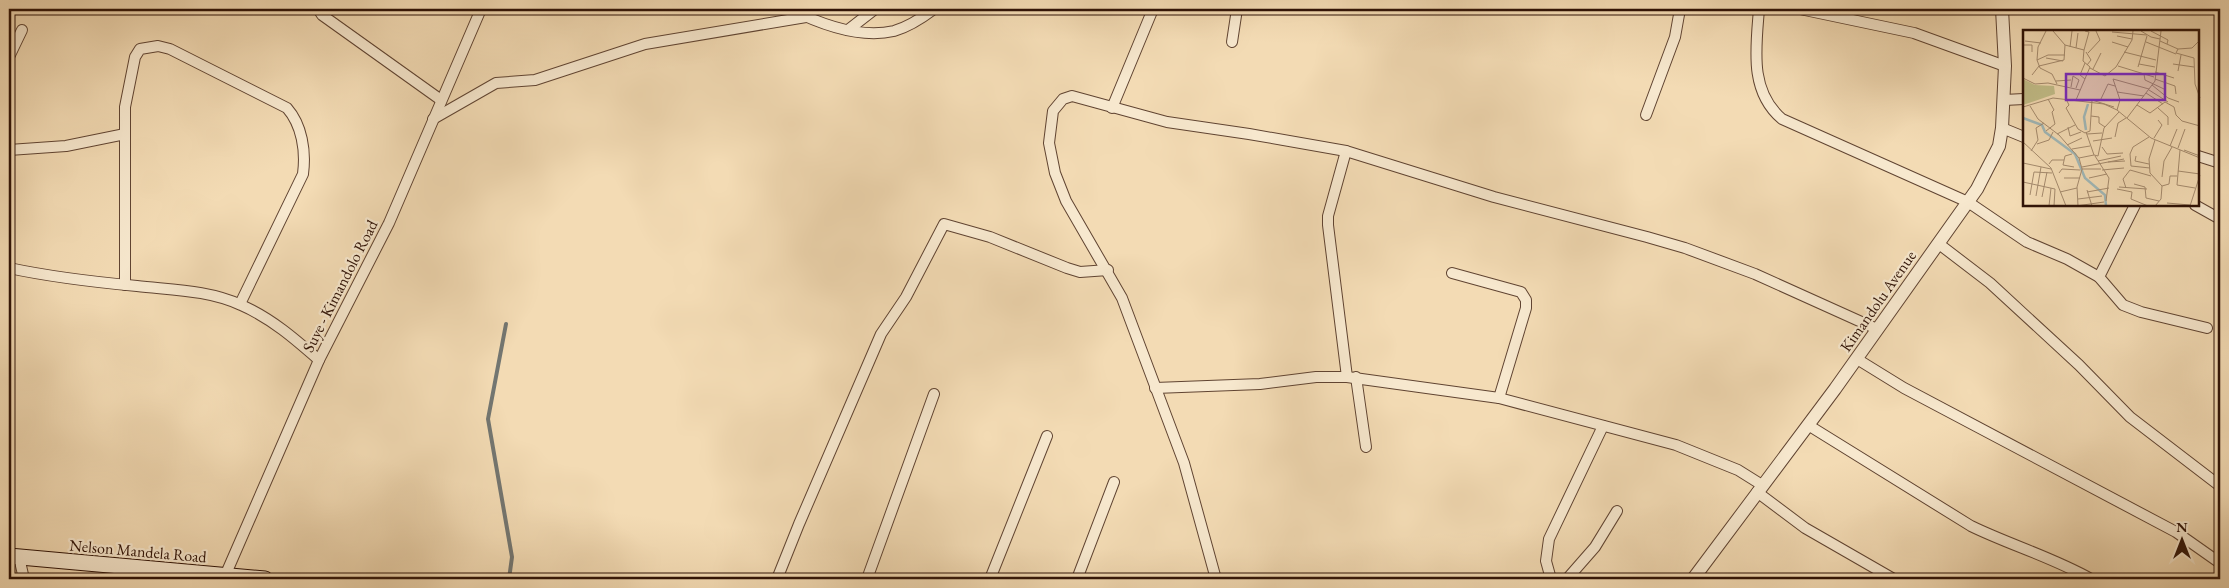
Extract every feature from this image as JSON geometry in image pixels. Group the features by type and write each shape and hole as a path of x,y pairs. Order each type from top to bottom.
{"main road":[{"name":"Nelson Mandela Road","path":"14,557 265,579"}],"street":[{"path":"318,9 322,15 441,100"},
{"name":"Suye - Kimandolo Road","path":"225,576 319,360 389,223 481,9"},
{"path":"790,9 806,17 848,30 874,33 895,31 920,19 934,9"},
{"path":"848,30 875,9"},
{"path":"1112,108 1153,9"},
{"path":"1232,42 1237,9"},
{"path":"1646,115 1675,37 1680,9"},
{"path":"1759,9 1756,50 1757,75 1761,92 1773,112 1792,125 1968,202 2027,242 2067,259 2099,277 2123,305 2207,328"},
{"path":"1800,9 1914,33 2005,66"},
{"name":"Kimandolu Avenue","path":"1693,579 1857,359 1939,244 1968,202 1999,146 2002,128 2005,66 2002,9"},
{"path":"433,118 496,83 530,81 645,44 806,17"},
{"path":"9,57 22,30"},
{"path":"125,285 125,107 135,57 140,50 152,46 170,49 286,108 294,117 304,152 303,174 240,304"},
{"path":"1216,579 1184,463 1122,298 1108,270 1066,201 1055,173 1049,143 1054,111 1063,99 1072,96 1082,97 1112,108 1167,122 1346,151 1494,197 1685,248 1754,274 1877,329"},
{"path":"2004,100 2023,98"},
{"path":"2002,128 2023,137"},
{"path":"9,150 66,146 125,134"},
{"path":"1346,151 1328,216 1328,225 1351,377 1366,447"},
{"path":"2199,156 2220,164"},
{"path":"2099,277 2134,206"},
{"path":"2197,206 2220,219"},
{"path":"777,579 798,524 881,334 906,298 944,224 1011,244 1080,272 1108,270"},
{"path":"1939,244 1990,283 2079,365 2130,418 2220,486"},
{"path":"9,268 44,275 201,293 240,304 265,317 319,360"},
{"path":"1452,273 1521,292 1526,300 1526,308 1498,398"},
{"path":"1857,359 1904,388 2176,532 2220,563"},
{"path":"1155,388 1260,384 1316,377 1351,377 1498,398 1676,445 1738,470 1805,528 1892,578"},
{"path":"867,579 934,394"},
{"path":"1808,425 1970,526 1990,536 2058,561 2091,579"},
{"path":"1551,579 1546,561 1549,539 1603,426"},
{"path":"990,579 1047,436"},
{"path":"1077,579 1114,482"},
{"path":"1567,579 1595,547 1617,511"},
{"path":"14,557 24,579"}],"waterway":[{"path":"506,324 488,419 512,557 509,579"}]}
